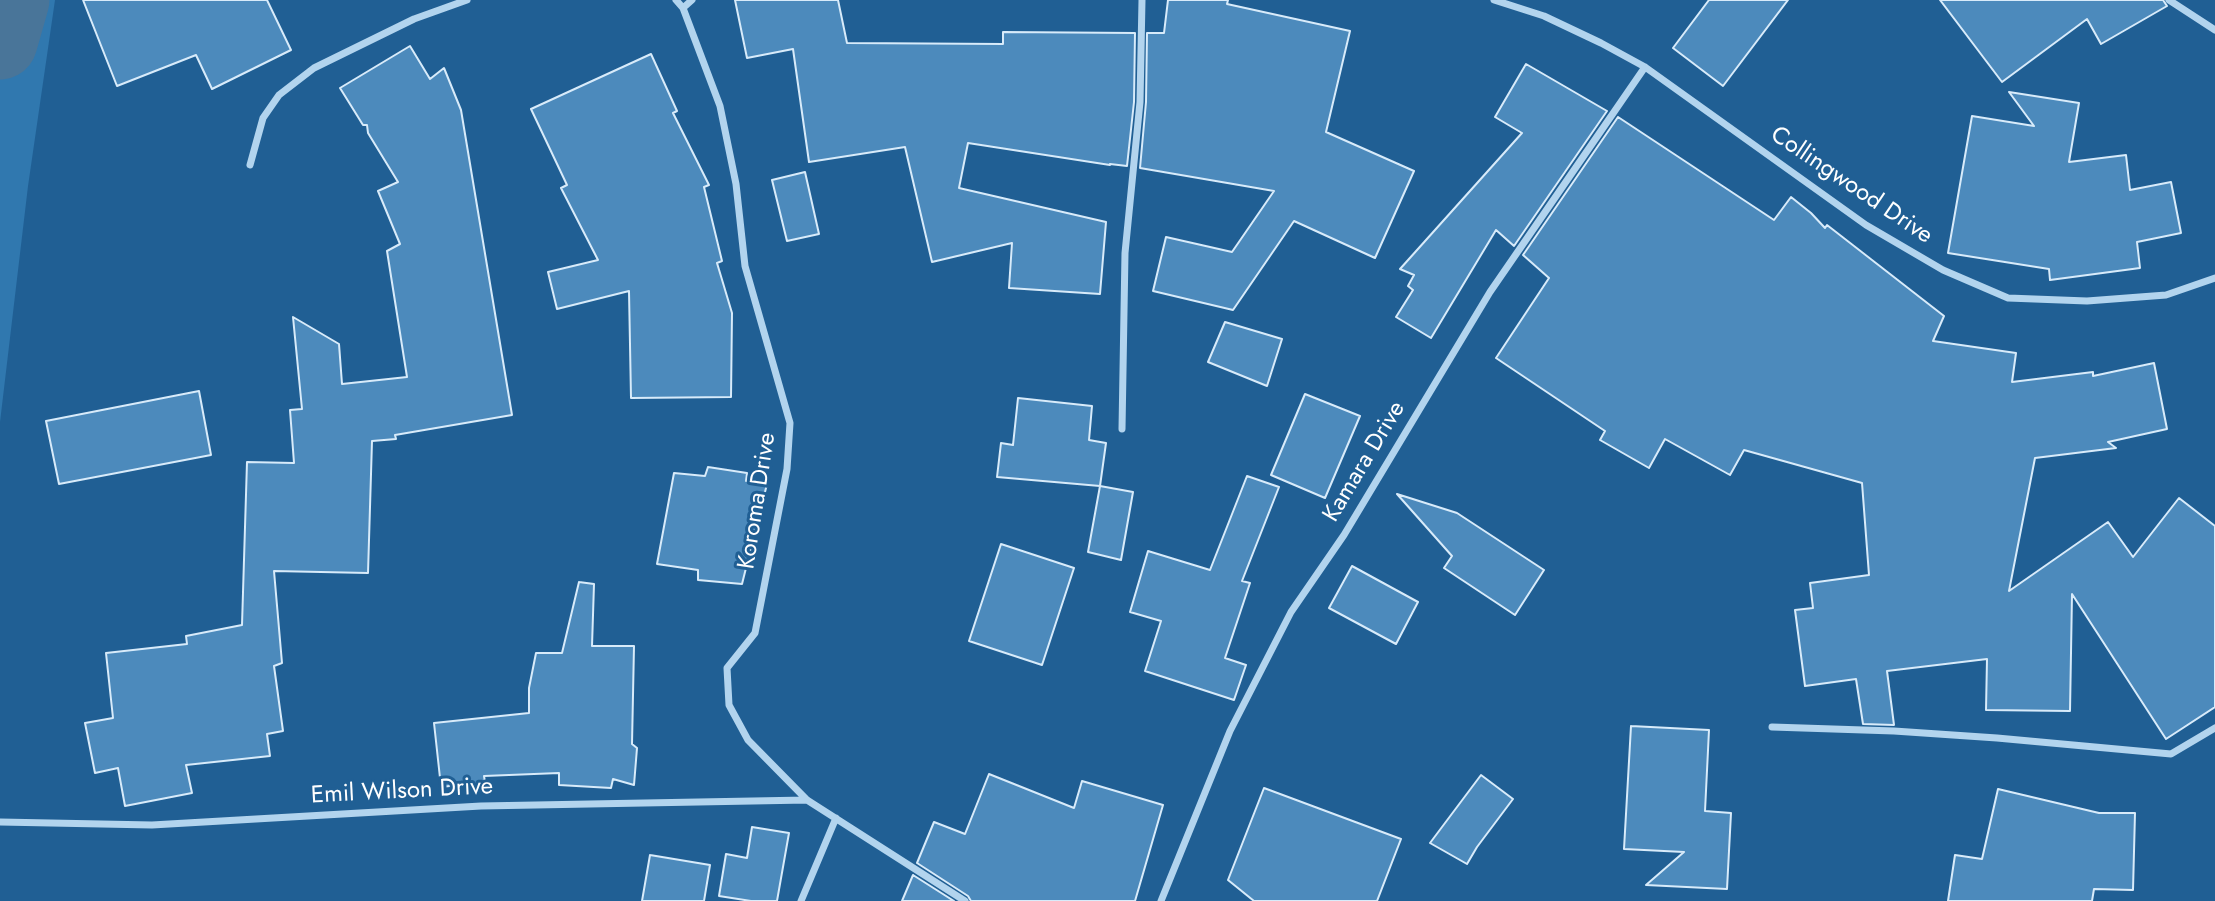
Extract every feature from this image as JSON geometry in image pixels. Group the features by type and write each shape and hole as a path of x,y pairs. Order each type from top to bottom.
{"street":[{"path":"250,165 262,118 279,94 296,81 314,68 401,25 467,0"},
{"name":"Koroma Drive","path":"676,0 683,8 720,106 736,184 744,267 790,423 787,469 755,633 727,668 729,705 748,740 807,800 964,901"},
{"path":"683,8 692,0"},
{"path":"1122,429 1125,253 1140,103 1142,0"},
{"name":"Collingwood Drive","path":"1494,0 1544,16 1645,67 1866,225 1943,270 2008,298 2087,301 2166,295 2215,278"},
{"path":"2169,0 2215,30"},
{"name":"Kamara Drive","path":"1161,901 1230,731 1291,612 1344,535 1490,292 1645,67"},
{"path":"1772,727 1894,731 2171,754 2215,728"},
{"name":"Emil Wilson Drive","path":"0,822 152,825 481,806 807,800"},
{"path":"801,901 836,817"}],"shaded area":[{"path":"0,0 55,0 28,186 0,422"}],"building":[{"path":"83,0 267,0 291,50 212,89 196,55 117,86"},
{"path":"735,0 838,0 847,43 1003,44 1003,32 1135,33 1134,102 1127,166 968,143 959,188 1106,222 1100,294 1009,288 1012,243 932,262 905,147 809,162 793,49 747,58"},
{"path":"1168,0 1228,0 1227,4 1350,31 1326,132 1414,171 1375,258 1294,221 1233,310 1153,291 1166,237 1232,252 1274,191 1140,168 1146,102 1147,33 1164,33"},
{"path":"1709,0 1788,0 1723,86 1673,48"},
{"path":"1940,0 2163,0 2167,6 2101,44 2087,19 2002,82"},
{"path":"410,46 430,79 444,68 461,110 512,415 395,435 396,439 372,441 368,573 274,571 282,663 274,666 283,731 267,734 270,756 186,765 192,793 125,806 118,768 95,773 85,723 113,718 106,653 187,644 186,636 242,625 247,462 294,463 290,410 302,409 293,317 339,344 342,384 407,377 387,251 400,244 378,191 398,182 368,133 367,125 363,125 340,88"},
{"path":"651,54 677,111 673,113 709,185 704,187 722,261 717,263 732,313 731,397 631,398 629,291 557,309 548,272 598,260 561,188 567,185 531,109"},
{"path":"1526,64 1607,111 1514,246 1496,230 1431,338 1396,317 1413,290 1408,286 1414,275 1400,269 1522,133 1495,117"},
{"path":"2009,92 2079,103 2069,162 2126,155 2130,190 2171,182 2181,233 2137,242 2140,268 2050,280 2049,269 1948,253 1972,116 2034,126"},
{"path":"1618,117 1774,220 1791,197 1825,228 1827,225 1944,316 1933,341 2016,353 2012,382 2093,372 2093,376 2154,363 2167,429 2108,442 2116,448 2035,458 2009,591 2108,522 2133,557 2179,498 2215,526 2215,707 2166,739 2072,594 2070,711 1986,710 1987,659 1887,671 1894,725 1863,724 1856,679 1805,686 1795,610 1813,608 1810,583 1869,575 1862,483 1744,450 1730,475 1665,439 1649,468 1600,440 1605,431 1496,358 1549,278 1523,255"},
{"path":"805,172 819,234 787,241 772,180"},
{"path":"1225,322 1282,339 1267,386 1208,362"},
{"path":"199,391 211,455 59,484 46,421"},
{"path":"1305,394 1360,416 1325,498 1271,475"},
{"path":"1018,398 1092,406 1089,440 1106,443 1100,486 997,477 1001,443 1013,445"},
{"path":"708,467 747,473 746,481 767,484 742,584 698,580 698,570 657,564 674,473 705,476"},
{"path":"1247,476 1279,487 1242,581 1250,583 1225,658 1246,665 1234,700 1145,671 1161,621 1130,612 1148,551 1210,570"},
{"path":"1100,486 1133,492 1121,560 1088,552"},
{"path":"1397,494 1457,513 1544,570 1515,615 1444,568 1452,556"},
{"path":"1001,544 1074,568 1042,665 969,641"},
{"path":"1352,566 1418,602 1396,644 1329,608"},
{"path":"579,582 594,584 592,646 634,646 632,744 637,748 634,785 613,779 611,788 559,785 559,773 484,776 485,782 441,787 434,723 529,713 529,688 536,653 562,653"},
{"path":"1631,726 1709,730 1705,811 1731,813 1727,889 1646,885 1684,852 1624,849"},
{"path":"989,774 1074,808 1082,781 1163,805 1135,901 971,901 968,896 917,863 934,822 965,834"},
{"path":"1481,775 1513,799 1467,864 1430,843"},
{"path":"1264,788 1401,839 1377,901 1254,901 1228,880"},
{"path":"1998,789 2099,813 2135,813 2133,890 2094,889 2092,901 1948,901 1955,855 1982,859"},
{"path":"752,827 789,833 777,901 751,901 719,896 726,854 747,858"},
{"path":"650,855 710,865 704,901 642,901"},
{"path":"913,875 954,901 902,901"}],"waterway":[{"path":"0,42 12,0"}]}
